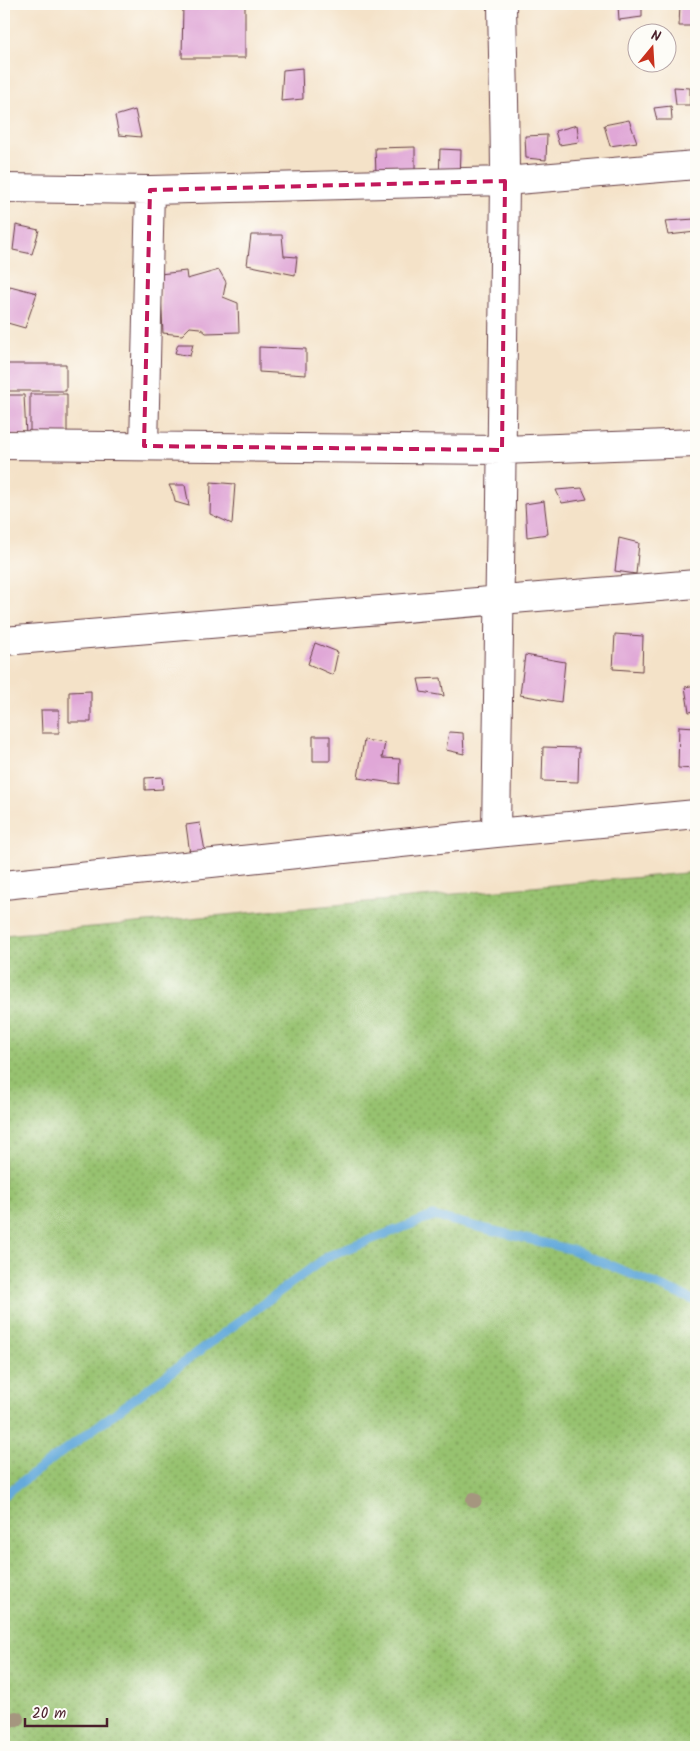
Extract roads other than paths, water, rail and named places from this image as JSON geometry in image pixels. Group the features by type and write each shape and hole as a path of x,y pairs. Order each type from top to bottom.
{"street":[{"path":"496,833 504,181 502,4"},
{"path":"4,188 150,190 504,181 696,164"},
{"path":"144,446 150,190"},
{"path":"4,445 502,450 696,444"},
{"path":"4,641 696,584"},
{"path":"4,885 496,833 696,814"}],"waterway":[{"path":"4,1495 328,1256 433,1216 573,1250 696,1301"}]}
